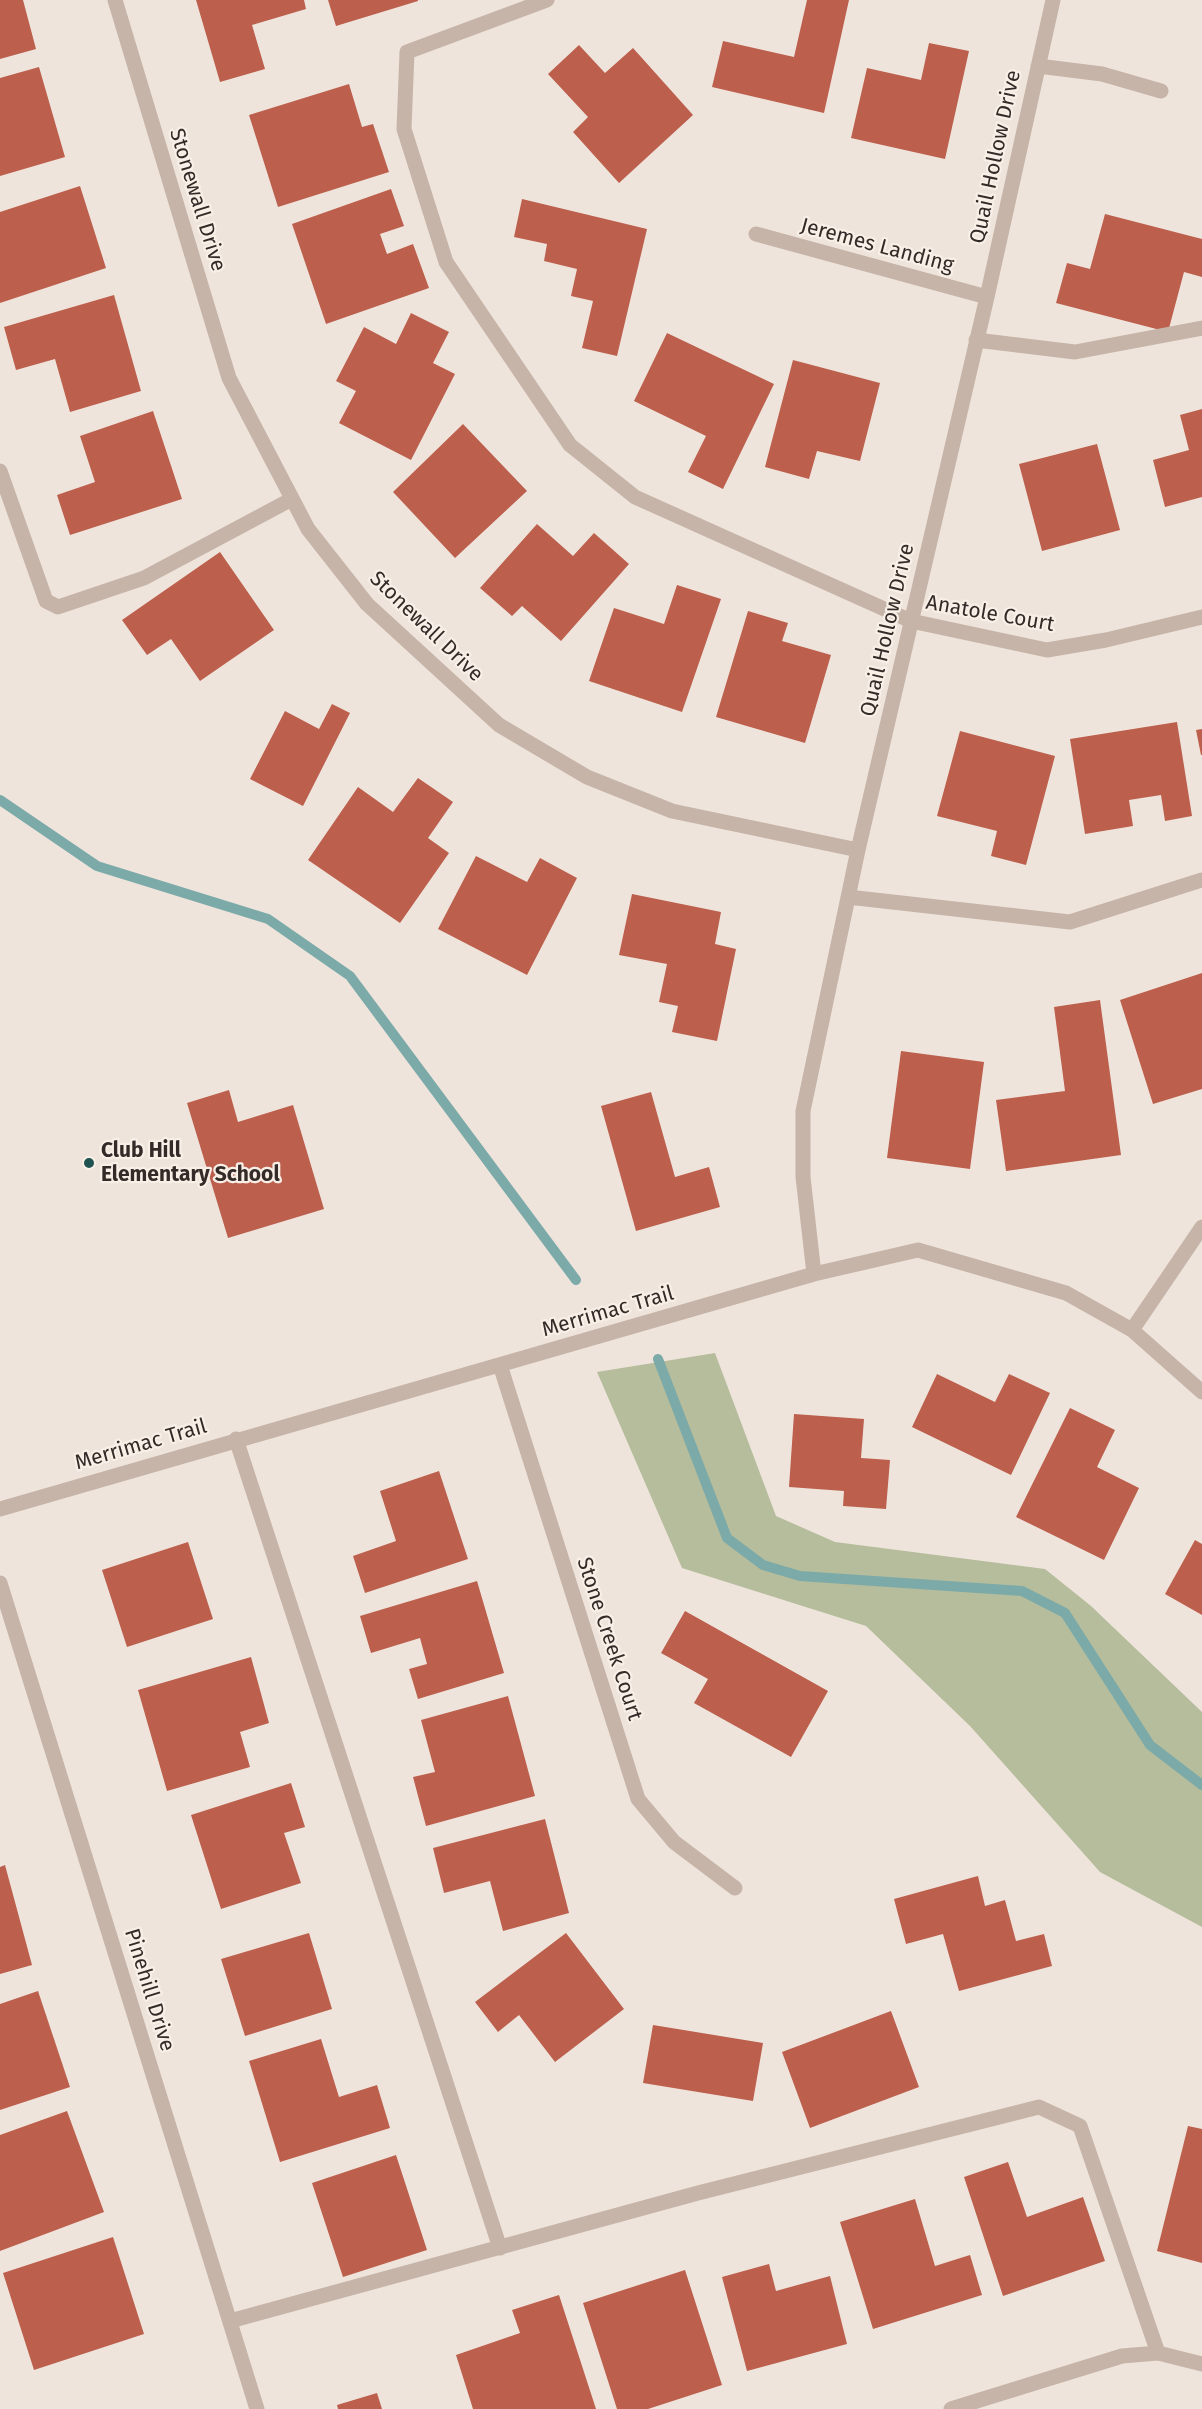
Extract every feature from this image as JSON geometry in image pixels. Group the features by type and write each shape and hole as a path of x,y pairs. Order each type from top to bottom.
{"street":[{"name":"Stonewall Drive","path":"115,0 229,378 308,529 367,604 499,725 587,777 672,811 858,850"},
{"name":"Anatole Court","path":"547,0 407,52 404,129 446,262 570,445 635,497 912,621 1047,650 1106,640 1202,617"},
{"name":"Quail Hollow Drive","path":"814,1274 803,1177 802,1111 858,850 987,297 1053,0"},
{"path":"1038,66 1102,74 1161,91"},
{"name":"Jeremes Landing","path":"756,234 987,297"},
{"path":"976,340 1075,352 1202,328"},
{"path":"0,471 46,601 58,607 144,578 292,499"},
{"path":"848,897 1070,922 1202,880"},
{"path":"1132,1330 1202,1227"},
{"name":"Merrimac Trail","path":"0,1509 814,1274 918,1250 1066,1293 1132,1330 1202,1392"},
{"name":"Stone Creek Court","path":"500,1365 638,1799 674,1842 735,1888"},
{"path":"236,1439 500,2248"},
{"name":"Pinehill Drive","path":"0,1583 257,2409"},
{"path":"230,2321 698,2193 1039,2106 1080,2126 1158,2353"},
{"path":"951,2409 1122,2356 1158,2353 1202,2364"}],"green space":[{"path":"715,1353 776,1516 835,1542 1045,1569 1091,1606 1202,1712 1202,1927 1100,1872 970,1726 866,1626 682,1568 597,1372"}],"building":[{"path":"0,0 23,0 36,49 0,59"},
{"path":"196,0 304,0 306,9 252,25 265,69 220,82"},
{"path":"328,0 418,0 418,1 336,26"},
{"path":"807,0 849,0 824,113 712,87 723,41 794,57"},
{"path":"929,43 969,51 945,159 851,138 867,68 921,80"},
{"path":"579,45 605,73 633,48 693,115 619,183 573,132 588,117 548,74"},
{"path":"39,67 65,157 0,176 0,78"},
{"path":"349,84 362,127 373,124 389,172 278,207 249,115"},
{"path":"80,186 106,268 0,303 0,212"},
{"path":"391,189 404,226 380,234 387,254 413,244 429,288 326,324 292,224"},
{"path":"522,199 647,229 617,356 582,348 593,301 571,296 577,269 544,261 547,244 514,237"},
{"path":"1105,214 1202,239 1202,277 1184,272 1168,332 1056,303 1067,263 1090,269"},
{"path":"114,295 141,391 70,412 55,359 16,370 4,327"},
{"path":"411,313 449,332 433,363 455,374 411,460 339,423 356,391 336,381 364,327 396,344"},
{"path":"667,333 774,384 723,489 688,472 706,436 634,401"},
{"path":"793,360 880,383 860,461 817,451 809,479 765,467"},
{"path":"1202,409 1202,497 1165,507 1153,460 1189,450 1180,415"},
{"path":"153,411 182,499 70,535 57,495 95,482 80,436"},
{"path":"463,424 527,491 455,558 393,492"},
{"path":"1097,444 1120,530 1042,551 1019,464"},
{"path":"537,524 573,556 594,533 629,564 561,641 522,606 512,616 480,588"},
{"path":"220,552 274,630 200,681 171,639 147,655 122,620"},
{"path":"677,585 721,599 682,712 589,681 614,608 664,624"},
{"path":"748,611 788,623 782,641 831,655 805,743 716,717"},
{"path":"332,704 350,713 303,806 250,779 285,711 319,729"},
{"path":"1177,722 1192,816 1165,821 1161,795 1129,800 1133,826 1085,834 1070,739"},
{"path":"1202,729 1202,755 1201,755 1196,730"},
{"path":"960,731 1055,756 1026,865 991,856 997,831 937,816"},
{"path":"418,778 453,802 428,838 449,853 400,923 308,860 358,787 393,812"},
{"path":"476,856 527,882 540,858 577,878 527,975 438,929"},
{"path":"632,894 721,912 715,944 736,949 717,1041 672,1032 678,1006 659,1002 667,964 619,955"},
{"path":"1202,973 1202,1089 1153,1104 1120,1000"},
{"path":"1100,1000 1121,1155 1006,1171 996,1100 1065,1091 1054,1007"},
{"path":"901,1051 984,1062 970,1169 887,1158"},
{"path":"229,1090 238,1122 293,1105 324,1209 228,1238 187,1103"},
{"path":"651,1092 675,1177 709,1167 720,1207 636,1231 601,1106"},
{"path":"937,1374 995,1402 1009,1374 1050,1393 1011,1475 912,1427"},
{"path":"1070,1408 1115,1430 1097,1467 1139,1488 1104,1560 1016,1517"},
{"path":"794,1414 864,1419 861,1458 890,1460 886,1509 843,1506 844,1491 789,1487"},
{"path":"439,1471 468,1559 365,1593 353,1556 396,1541 380,1491"},
{"path":"1195,1540 1202,1544 1202,1615 1165,1594"},
{"path":"188,1542 213,1619 127,1647 102,1570"},
{"path":"477,1581 504,1673 418,1699 409,1669 427,1664 420,1638 371,1653 360,1616"},
{"path":"685,1611 828,1691 791,1757 694,1703 708,1679 661,1653"},
{"path":"251,1657 269,1723 240,1732 250,1767 167,1791 138,1690"},
{"path":"508,1696 535,1796 426,1826 413,1777 435,1772 421,1720"},
{"path":"291,1783 305,1827 284,1833 301,1883 221,1909 191,1815"},
{"path":"545,1819 569,1913 503,1931 490,1881 444,1893 433,1848"},
{"path":"5,1865 32,1965 0,1974 0,1867"},
{"path":"978,1876 985,1906 1005,1900 1016,1941 1044,1934 1052,1966 959,1991 943,1934 906,1944 894,1899"},
{"path":"309,1933 332,2009 245,2036 221,1959"},
{"path":"566,1933 624,2009 555,2062 519,2015 498,2032 475,2002"},
{"path":"38,1991 70,2087 0,2110 0,2004"},
{"path":"891,2011 919,2087 810,2128 782,2052"},
{"path":"653,2025 763,2043 753,2101 643,2083"},
{"path":"321,2039 339,2097 377,2085 390,2128 280,2162 249,2061"},
{"path":"67,2111 104,2212 0,2251 0,2135"},
{"path":"1188,2126 1202,2129 1202,2263 1157,2251"},
{"path":"396,2155 427,2250 343,2277 312,2183"},
{"path":"1008,2162 1027,2217 1083,2197 1105,2261 1003,2296 964,2177"},
{"path":"915,2199 935,2266 970,2255 982,2295 873,2329 840,2222"},
{"path":"113,2237 144,2334 34,2370 3,2273"},
{"path":"769,2264 776,2291 830,2276 847,2344 747,2371 722,2277"},
{"path":"685,2270 722,2385 648,2409 617,2409 583,2303"},
{"path":"559,2295 596,2409 473,2409 456,2355 520,2333 512,2310"},
{"path":"377,2393 382,2409 338,2409 337,2405"}],"waterway":[{"path":"0,800 97,866 268,919 350,976 576,1280"},
{"path":"658,1359 727,1538 763,1565 800,1576 1022,1591 1065,1613 1150,1745 1202,1785"}],"place":[{"name":"Club Hill Elementary School","path":"89,1163"}]}
